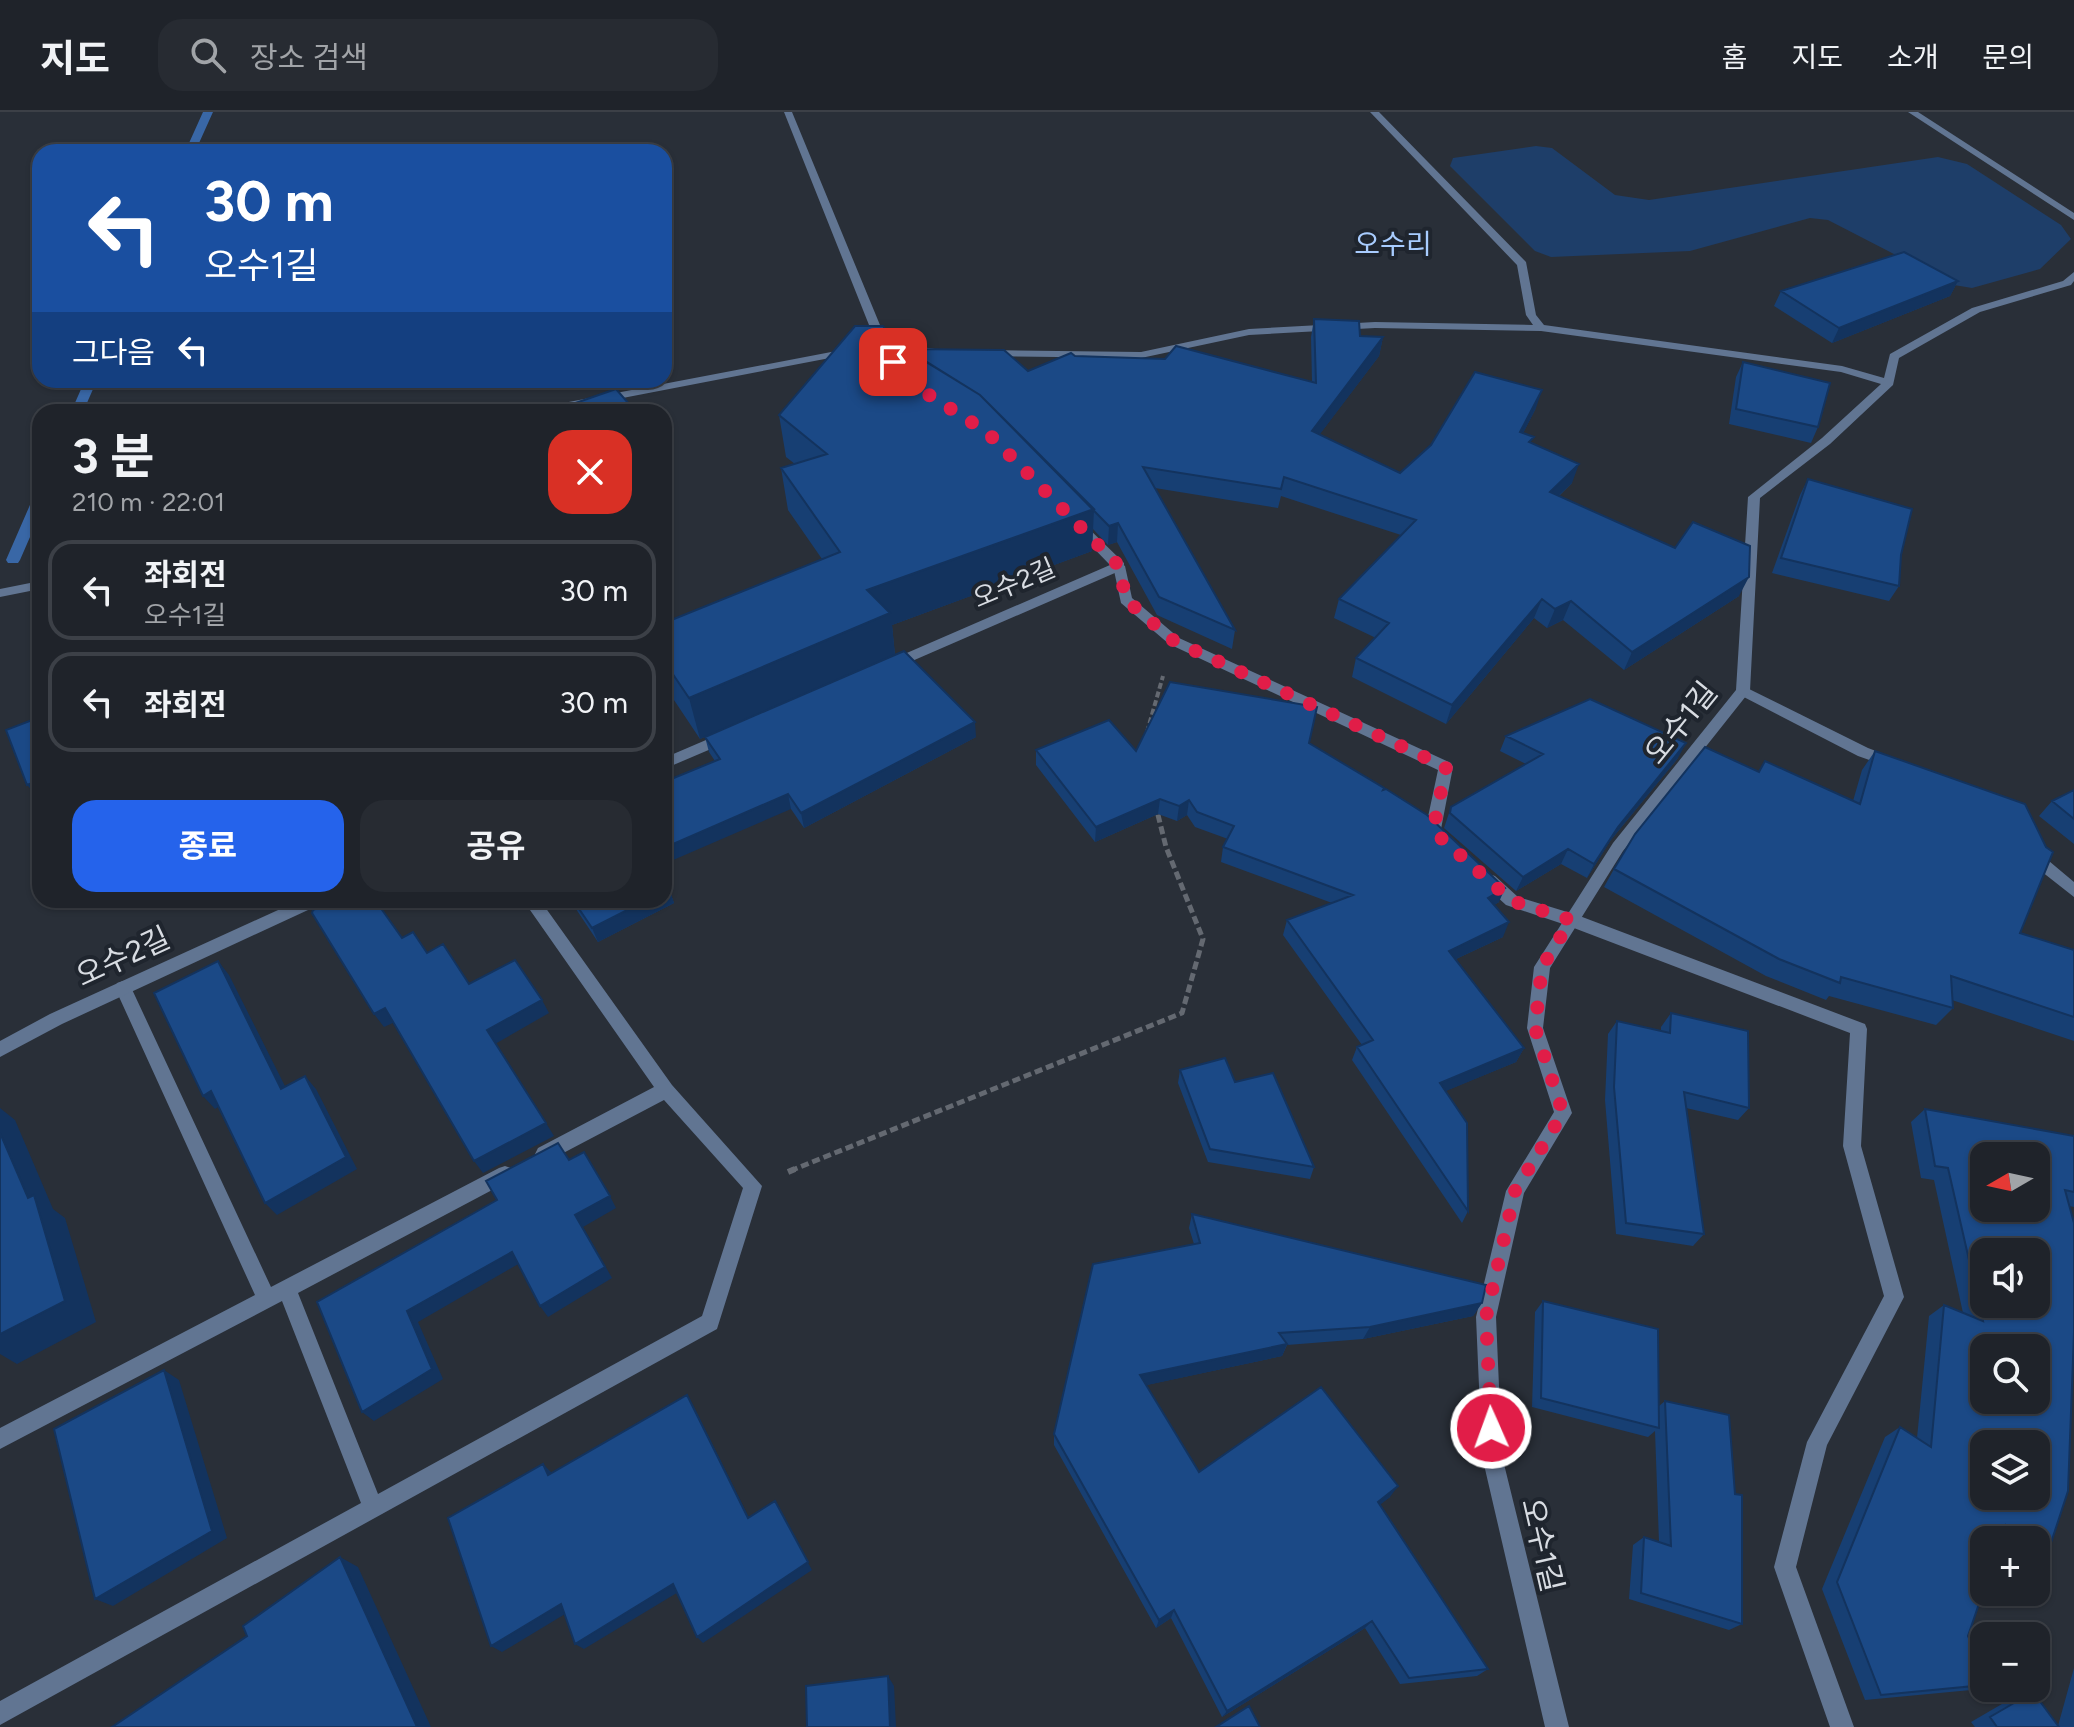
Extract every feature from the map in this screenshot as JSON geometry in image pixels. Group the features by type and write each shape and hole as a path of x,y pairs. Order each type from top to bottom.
{"street":[{"path":"788,112 886,351"},
{"path":"1374,112 1522,264 1531,315 1541,328"},
{"path":"1912,112 2074,217"},
{"path":"973,353 1141,355 1249,332 1375,325 1541,328 1842,369 1889,383 1894,356 1976,310 2067,283 2074,275"},
{"path":"672,388 886,351 943,353"},
{"name":"오수1길","path":"1557,1727 1492,1456 1486,1317 1515,1191 1563,1113 1535,1028 1542,967 1618,847 1743,691 1754,497 1826,441 1889,383"},
{"path":"578,404 671,388"},
{"name":"오수2길","path":"877,671 1119,566 1065,512"},
{"path":"1119,566 1126,600 1174,641 1446,767 1433,831 1456,851"},
{"path":"0,593 32,587"},
{"path":"1743,691 1863,752 1904,768"},
{"path":"672,761 735,733"},
{"path":"2026,835 2037,860 2074,891"},
{"path":"1478,871 1512,901 1571,920 1859,1029 1852,1146 1894,1297 1817,1442 1785,1567 1842,1727"},
{"name":"오수2길","path":"0,1050 56,1019 298,908"},
{"path":"0,1714 710,1322 753,1186 666,1090 537,908"},
{"path":"123,988 267,1299"},
{"path":"0,1439 666,1090"},
{"path":"287,1289 373,1507"}],"path":[{"path":"1145,740 1174,641"},
{"path":"753,1186 1182,1013 1203,939 1166,847 1154,800"}],"shaded area":[{"path":"1536,146 1552,148 1615,195 1649,200 1938,157 1967,164 2061,225 2071,239 2040,269 1972,288 1954,285 1828,220 1810,218 1690,251 1551,257 1535,251 1450,166 1453,158"}],"building":[{"path":"1904,252 1958,281 1839,328 1781,291"},
{"path":"1314,319 1359,321 1360,336 1383,337 1312,431 1400,473 1431,445 1475,372 1542,390 1520,432 1534,437 1529,442 1579,464 1550,492 1675,548 1693,522 1750,546 1749,577 1632,652 1571,601 1555,609 1542,599 1452,705 1356,658 1389,623 1339,599 1416,520 1284,477 1281,489 1143,467 1235,630 1159,597 1118,523 1109,526 980,395 905,349 1004,350 1028,371 1071,353 1075,356 1165,359 1176,346 1316,383"},
{"path":"855,326 883,326 895,342 980,395 1094,509 867,590 890,613 689,698 672,673 672,620 840,552 781,468 827,454 779,415"},
{"path":"1743,362 1830,383 1818,427 1736,409"},
{"path":"616,389 629,404 573,404"},
{"path":"1808,479 1912,509 1901,555 1899,586 1781,558"},
{"path":"904,651 975,722 801,813 788,794 672,845 672,779 720,759 705,737"},
{"path":"1170,682 1317,707 1309,743 1427,815 1505,888 1488,898 1509,922 1449,951 1524,1048 1440,1083 1467,1123 1468,1211 1357,1047 1373,1040 1287,920 1353,895 1223,847 1234,826 1197,812 1189,800 1179,806 1160,799 1096,827 1036,750 1109,720 1136,751"},
{"path":"1590,699 1686,743 1618,827 1594,864 1568,849 1523,877 1450,813 1451,807 1543,754 1506,736"},
{"path":"32,720 32,783 27,785 6,730"},
{"path":"1705,747 1759,772 1765,761 1860,804 1875,751 2025,804 2046,847 2053,852 2020,933 2074,950 2074,1017 1951,976 1953,1008 1841,977 1840,983 1779,959 1614,869 1635,834"},
{"path":"2074,790 2074,819 2052,801"},
{"path":"381,908 402,938 413,932 427,953 443,944 469,984 515,960 542,1000 487,1030 546,1123 474,1161 385,1008 374,1014 313,910"},
{"path":"578,908 631,908 592,928"},
{"path":"218,961 281,1089 305,1076 346,1157 265,1203 211,1091 203,1096 154,993"},
{"path":"1671,1013 1748,1031 1749,1108 1684,1092 1704,1234 1626,1223 1614,1087 1617,1021 1670,1033"},
{"path":"1225,1058 1235,1082 1273,1073 1314,1167 1210,1149 1180,1070"},
{"path":"1925,1109 2074,1136 2074,1192 2065,1190 2074,1223 2074,1333 2068,1491 2050,1546 2050,1526 1970,1526 1970,1606 1978,1606 1973,1622 1970,1622 1968,1636 1970,1686 1881,1695 1837,1582 1900,1427 1931,1447 1944,1305 1983,1321 1982,1318 2050,1318 2050,1238 1970,1238 1970,1264 1948,1168 1935,1166"},
{"path":"0,1133 28,1198 34,1195 65,1301 0,1334"},
{"path":"558,1143 569,1160 584,1152 610,1196 575,1215 605,1267 540,1306 512,1252 407,1311 432,1369 362,1412 317,1302 497,1200 486,1181"},
{"path":"1192,1214 1486,1285 1482,1303 1370,1327 1279,1333 1287,1344 1140,1375 1199,1472 1321,1387 1398,1486 1378,1502 1488,1669 1409,1678 1372,1621 1227,1711 1174,1610 1159,1620 1054,1434 1093,1264 1200,1243"},
{"path":"1543,1301 1658,1329 1659,1428 1541,1398"},
{"path":"164,1370 212,1531 95,1599 54,1429"},
{"path":"687,1395 748,1518 775,1501 808,1562 697,1637 673,1584 575,1644 561,1604 491,1646 448,1518 543,1464 548,1475"},
{"path":"1665,1401 1729,1415 1735,1494 1742,1495 1742,1624 1641,1593 1644,1537 1671,1546"},
{"path":"340,1557 417,1727 112,1727 247,1636 243,1626"},
{"path":"888,1676 890,1727 807,1727 806,1686"},
{"path":"2016,1702 2040,1702 2059,1727 1997,1727 1990,1717"},
{"path":"1249,1706 1260,1727 1216,1727"}],"waterway":[{"path":"194,144 208,112"},
{"path":"80,404 88,388"},
{"path":"13,560 32,516"}],"district":[{"name":"오수리","path":"1393,244"}],"route":[{"path":"893,362 904,379 987,432 1119,566 1126,600 1174,641 1446,767 1433,831 1512,901 1571,920 1542,967 1535,1028 1563,1113 1515,1191 1486,1317 1491,1428"}]}
